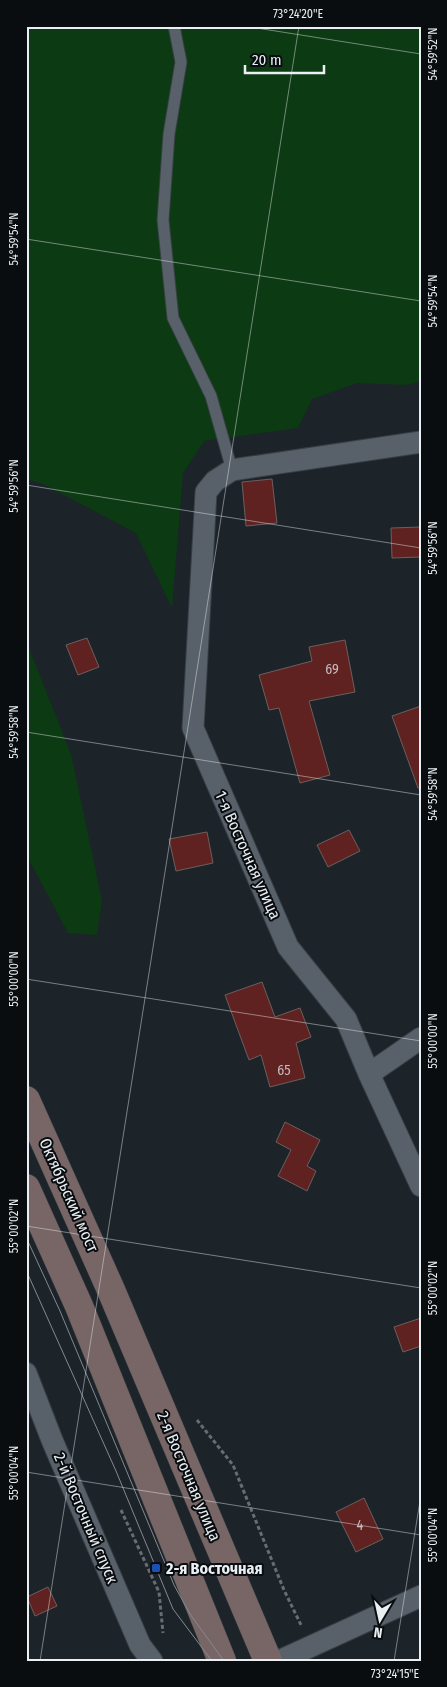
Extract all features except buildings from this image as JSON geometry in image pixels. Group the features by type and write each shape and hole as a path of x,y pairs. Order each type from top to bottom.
{"main road":[{"name":"Октябрьский мост","path":"26,1100 111,1290"},
{"path":"26,1188 79,1306 222,1661"},
{"name":"2-я Восточная улица","path":"111,1290 268,1661"}],"street":[{"path":"398,445 421,425"},
{"path":"232,470 421,442"},
{"name":"1-я Восточная улица","path":"232,470 215,481 206,492 192,728 288,946 346,1019 369,1074 421,1186"},
{"path":"369,1074 421,1038"},
{"name":"2-й Восточный спуск","path":"26,1373 52,1440 140,1644 152,1661"},
{"path":"279,1661 421,1596"}],"lane":[{"path":"174,26 181,62 169,134 163,220 173,318 212,396 232,470"}],"path":[{"path":"196,1419 233,1465 284,1590 302,1626"},
{"path":"121,1510 158,1592 163,1636"}],"green space":[{"path":"26,26 421,26 421,381 407,385 357,383 312,399 298,428 204,441 183,473 172,608 136,533 43,484 26,479"},
{"path":"26,641 71,754 102,901 97,935 68,933 26,854"}],"tram line":[{"path":"26,1237 60,1311 174,1585 190,1614 224,1661"},
{"path":"26,1270 116,1471 173,1609 212,1661"}],"place":[{"name":"2-я Восточная","path":"156,1568"}]}
